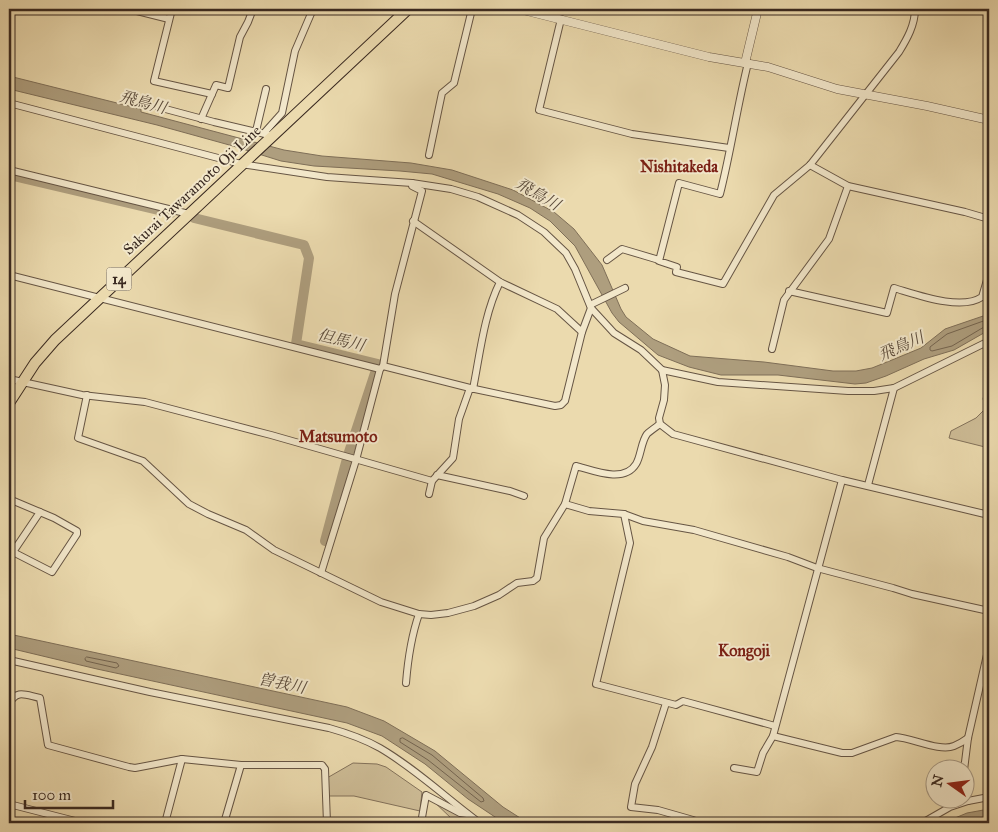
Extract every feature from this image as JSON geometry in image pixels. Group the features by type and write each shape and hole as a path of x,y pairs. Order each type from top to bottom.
{"main road":[{"name":"Sakurai Tawaramoto Oji Line","path":"9,403 35,362 98,299 242,164 269,135 408,9"}],"street":[{"path":"129,9 169,19"},
{"path":"172,9 154,81 212,94"},
{"path":"201,119 216,85 228,88 240,37 253,9"},
{"path":"158,107 269,135 282,113 295,51 313,9"},
{"path":"429,155 442,93 454,83 472,9"},
{"path":"519,9 700,55 768,67 837,90 927,106 989,120"},
{"path":"659,260 679,183 720,194 728,164 729,148 758,9"},
{"path":"607,260 619,250 630,250 677,266 676,272 724,284 774,195 810,165 899,52 909,36 915,9"},
{"path":"561,19 539,110 632,134 729,148"},
{"path":"256,131 266,89"},
{"path":"9,103 242,164 327,177 412,183 451,189 478,197 518,215 532,223 555,241 566,253 575,269 590,307 614,333 641,350 662,370 718,382 874,391 894,388 989,341"},
{"path":"810,165 848,186 989,219"},
{"path":"9,170 189,214"},
{"path":"321,573 382,368 395,294 422,192 412,186 412,183"},
{"path":"772,349 784,300 829,238 848,186"},
{"path":"413,221 500,282 557,309 582,332"},
{"path":"789,291 887,313 894,288 938,300 966,303 976,301 982,297 989,272"},
{"path":"9,275 98,299 382,368 555,406 562,405 565,401 590,307 624,289"},
{"path":"429,494 435,478 453,458 459,419 472,388 488,313 500,282"},
{"path":"662,370 665,385 664,400 659,418 660,424 673,434 842,480 989,515"},
{"path":"9,379 87,395 145,402 356,460 435,478 510,491 524,496"},
{"path":"868,486 894,388"},
{"path":"87,395 78,438 143,461 189,504 208,514 236,524 274,550 381,602 419,614 431,615 448,613 474,606 499,595 517,584 532,582 537,578 544,538 565,504 576,466 614,475 622,474 636,465 647,434 660,424"},
{"path":"734,768 757,772 763,753 773,736 842,480"},
{"path":"9,499 40,512 54,518 77,531 77,534 52,572 11,551 40,512"},
{"path":"565,504 589,511 624,514 643,521 694,530 788,557 817,568 912,594 989,611"},
{"path":"624,514 630,543 596,684 676,705 683,701 775,726"},
{"path":"406,683 408,650 419,614"},
{"path":"965,760 968,738 989,646"},
{"path":"9,660 150,692 338,731 356,737 379,747 405,764 480,823"},
{"path":"9,704 15,695 19,694 40,698 48,745 134,768 182,759 241,765 322,765 325,769 327,823"},
{"path":"666,703 652,747 635,784 632,807 658,810 698,823"},
{"path":"773,736 842,753 852,753 896,737 942,747 953,747 968,738"},
{"path":"165,823 182,759"},
{"path":"224,823 241,765"},
{"path":"421,823 426,794 460,813 468,815"},
{"path":"976,799 989,797"},
{"path":"9,804 83,823"},
{"path":"922,823 945,810"}],"shaded area":[{"path":"989,375 989,448 949,438 951,431 976,418 987,407 983,399"},
{"path":"353,763 377,764 386,767 422,792 420,811 354,796 328,796 327,778"},
{"path":"429,797 466,821 470,819 475,823 453,823 452,819"}],"water":[{"path":"9,76 141,109 141,112 284,150 322,156 411,163 452,170 513,190 554,212 574,229 602,265 626,317 653,339 690,356 764,362 833,371 856,371 872,368 921,348 945,329 989,314 989,330 954,350 924,359 866,383 855,384 778,375 721,375 689,367 658,355 619,322 612,313 575,246 550,221 530,208 498,194 432,174 314,166 281,161 157,125 9,89"},
{"path":"9,634 347,707 384,721 435,751 503,807 528,823 504,823 468,799 425,764 382,736 347,723 9,648"},
{"path":"989,809 989,823 943,823 967,813"}],"waterway":[{"name":"但馬川","path":"9,175 171,213"},
{"name":"但馬川","path":"194,218 304,245 309,258 296,344 378,364 348,455 325,541"}],"district":[{"name":"Nishitakeda","path":"679,166"},
{"name":"Matsumoto","path":"338,436"},
{"name":"Kongoji","path":"744,650"}],"water label":[{"name":"飛鳥川","path":"143,102"},
{"name":"飛鳥川","path":"538,194"},
{"name":"飛鳥川","path":"901,346"},
{"name":"曽我川","path":"282,683"}]}
